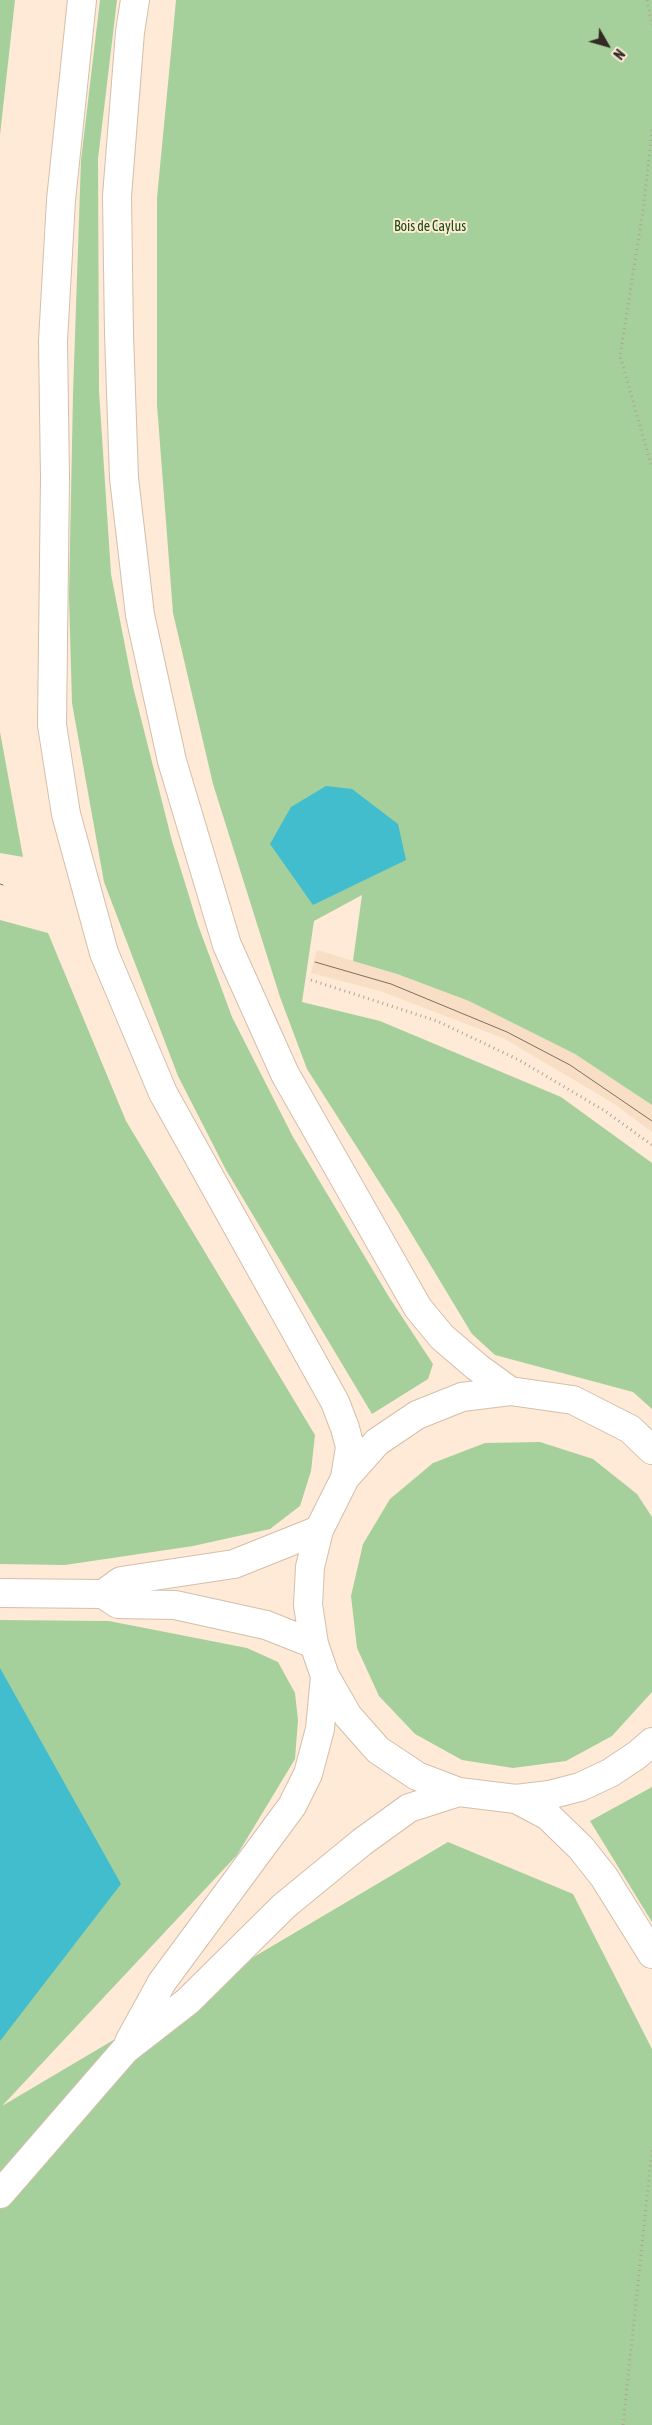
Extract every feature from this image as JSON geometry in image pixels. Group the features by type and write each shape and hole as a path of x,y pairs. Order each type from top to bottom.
{"main road":[{"path":"82,0 61,200 53,341 56,478 52,725 66,814 104,953 163,1092 334,1402 345,1428 350,1447 345,1478"},
{"path":"135,0 130,32 117,196 124,478 140,615 172,761 227,945 286,1074 418,1308 442,1337 477,1367 510,1391"},
{"path":"652,1450 630,1429 573,1400 510,1391 462,1397 417,1415 378,1442 345,1478 319,1530 310,1567 308,1606 314,1644 325,1676 348,1716 378,1750 416,1776 459,1792 516,1799 548,1795 580,1787 610,1774 652,1742"},
{"path":"103,1594 121,1581 234,1564 319,1530"},
{"path":"0,1593 103,1594 118,1604 175,1606 266,1625 314,1644"},
{"path":"125,2050 162,1982 292,1806 308,1774 320,1730 325,1676"},
{"path":"0,2194 125,2050 188,2001 284,1906 362,1842 409,1808 459,1792"},
{"path":"516,1799 548,1816 581,1848 604,1877 652,1954"}],"path":[{"path":"646,0 652,25"},
{"path":"652,130 643,211 620,356 652,468"},
{"path":"311,980 437,1021 519,1060 605,1112 652,1145"},
{"path":"623,2425 652,2150"}],"shaded area":[{"path":"317,950 396,974 469,1001 575,1054 652,1105 652,1132 613,1103 503,1038 380,991 311,973"}],"green space":[{"path":"0,0 15,0 0,135"},
{"path":"100,0 117,0 98,159 99,391 111,574 133,687 172,841 198,925 232,1017 293,1137 389,1297 433,1364 428,1379 372,1414 226,1170 178,1076 104,882 72,703 69,596 73,394 81,160"},
{"name":"Bois de Caylus","path":"176,0 652,0 652,1105 575,1054 469,1001 397,974 353,961 362,895 314,921 302,1002 380,1021 561,1097 652,1163 652,1409 633,1392 495,1355 472,1334 399,1213 307,1069 280,997 213,784 173,613 157,405 157,198"},
{"path":"0,732 23,857 0,853"},
{"path":"0,920 48,933 126,1121 315,1435 311,1471 300,1506 270,1529 193,1546 65,1565 0,1564"},
{"path":"540,1442 593,1459 637,1494 652,1517 652,1692 612,1736 566,1761 513,1768 462,1760 415,1734 379,1696 357,1648 351,1596 363,1544 390,1499 433,1463 485,1443"},
{"path":"0,1620 109,1621 247,1648 278,1662 295,1693 298,1720 295,1759 237,1855 2,2106 448,1842 573,1894 652,2049 652,2425 0,2425"},
{"path":"652,1787 652,1922 590,1821"}],"water":[{"path":"326,786 352,789 398,824 406,860 313,905 270,844 291,807"},
{"path":"0,1668 121,1884 0,2041"}],"tram line":[{"path":"315,962 391,984 507,1032 570,1065 652,1121"}]}
